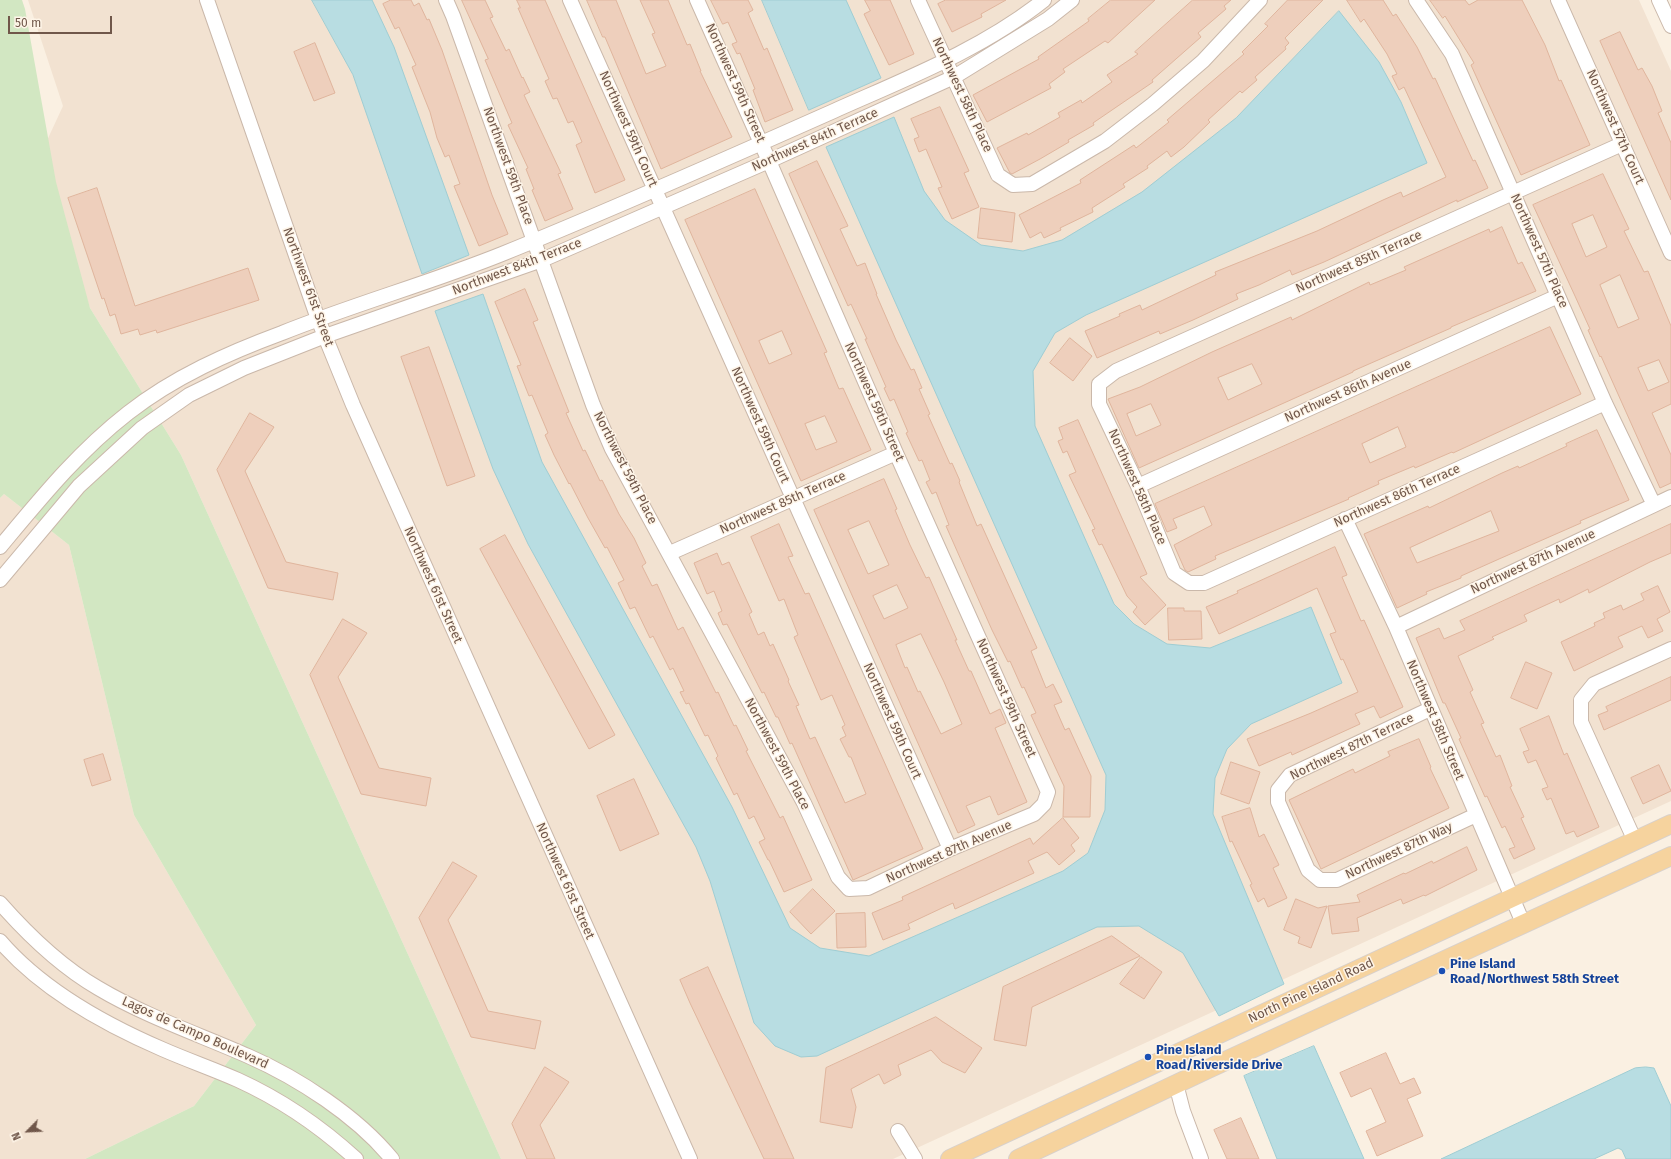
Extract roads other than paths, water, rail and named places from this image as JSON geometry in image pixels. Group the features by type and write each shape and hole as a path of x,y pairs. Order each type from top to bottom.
{"main road":[{"name":"North Pine Island Road","path":"950,1159 1671,824"},
{"name":"North Pine Island Road","path":"1018,1159 1176,1084 1671,856"}],"street":[{"name":"Northwest 61st Street","path":"207,0 318,318 359,420 690,1159"},
{"name":"Northwest 59th Place","path":"446,0 454,16 593,406 612,449 670,553 804,803 838,877 849,889"},
{"name":"Northwest 59th Court","path":"570,0 792,499 950,849"},
{"name":"Northwest 59th Street","path":"697,0 770,161 896,453 1048,792 1044,804"},
{"name":"Northwest 58th Place","path":"918,0 998,175 1013,185 1032,184 1105,141 1153,104 1203,61 1260,0"},
{"name":"Northwest 84th Terrace","path":"0,547 64,471 129,412 178,380 235,351 318,318 499,255 655,190 946,60 994,34 1044,0"},
{"name":"Northwest 84th Terrace","path":"0,580 79,486 142,428 196,391 244,368 325,336 542,260 662,206 770,161 954,77 1048,19 1072,0"},
{"name":"Northwest 57th Place","path":"1416,0 1452,54 1605,403 1654,505"},
{"name":"Northwest 57th Court","path":"1558,0 1671,253"},
{"path":"1660,0 1671,26"},
{"name":"Northwest 85th Terrace","path":"1099,384 1116,371 1622,144"},
{"name":"Northwest 86th Avenue","path":"1138,486 1558,296"},
{"name":"Northwest 58th Place","path":"1099,384 1099,404 1138,486 1174,573 1189,583"},
{"name":"Northwest 86th Terrace","path":"1189,583 1204,583 1605,403"},
{"name":"Northwest 85th Terrace","path":"670,553 896,453"},
{"name":"Northwest 87th Avenue","path":"1396,627 1671,497"},
{"name":"Northwest 58th Street","path":"1345,519 1396,627 1523,923"},
{"path":"1635,841 1581,722 1581,700 1594,684 1671,649"},
{"name":"Northwest 87th Terrace","path":"1320,880 1308,870 1278,802 1278,790 1290,775 1430,709"},
{"name":"Northwest 87th Avenue","path":"849,889 868,888 950,849 1034,814 1044,804"},
{"name":"Northwest 87th Way","path":"1320,880 1337,880 1476,815"},
{"name":"Lagos de Campo Boulevard","path":"0,903 26,934 65,966 98,989 171,1024 249,1056 298,1082 344,1113 380,1144 392,1159"},
{"name":"Lagos de Campo Boulevard","path":"0,941 11,953 50,986 88,1012 162,1049 239,1080 287,1106 328,1133 356,1159"},
{"path":"1176,1084 1190,1132 1201,1159"},
{"path":"898,1131 915,1159"}],"water":[{"path":"312,0 372,0 394,47 469,255 422,274 353,75"},
{"path":"762,0 846,0 881,78 809,110"},
{"path":"1339,11 1379,62 1401,102 1427,163 1086,315 1055,333 1033,371 1035,426 1114,604 1134,624 1167,644 1210,648 1311,607 1342,683 1251,724 1227,749 1215,778 1213,814 1284,984 1219,1016 1183,953 1139,926 1097,927 817,1056 801,1057 775,1046 754,1023 710,881 696,847 528,544 493,469 435,311 483,294 542,462 732,807 790,928 820,948 869,956 1063,871 1088,853 1105,810 1106,775 826,147 894,117 924,191 945,220 981,245 1023,251 1062,240 1142,192 1236,118"},
{"path":"1314,1046 1364,1159 1277,1159 1244,1076"},
{"path":"1635,1068 1654,1068 1671,1106 1671,1159 1626,1159 1622,1150 1618,1148 1594,1159 1441,1159"}],"place":[{"name":"Pine Island Road/Northwest 58th Street","path":"1442,971"},
{"name":"Pine Island Road/Riverside Drive","path":"1148,1057"}]}
